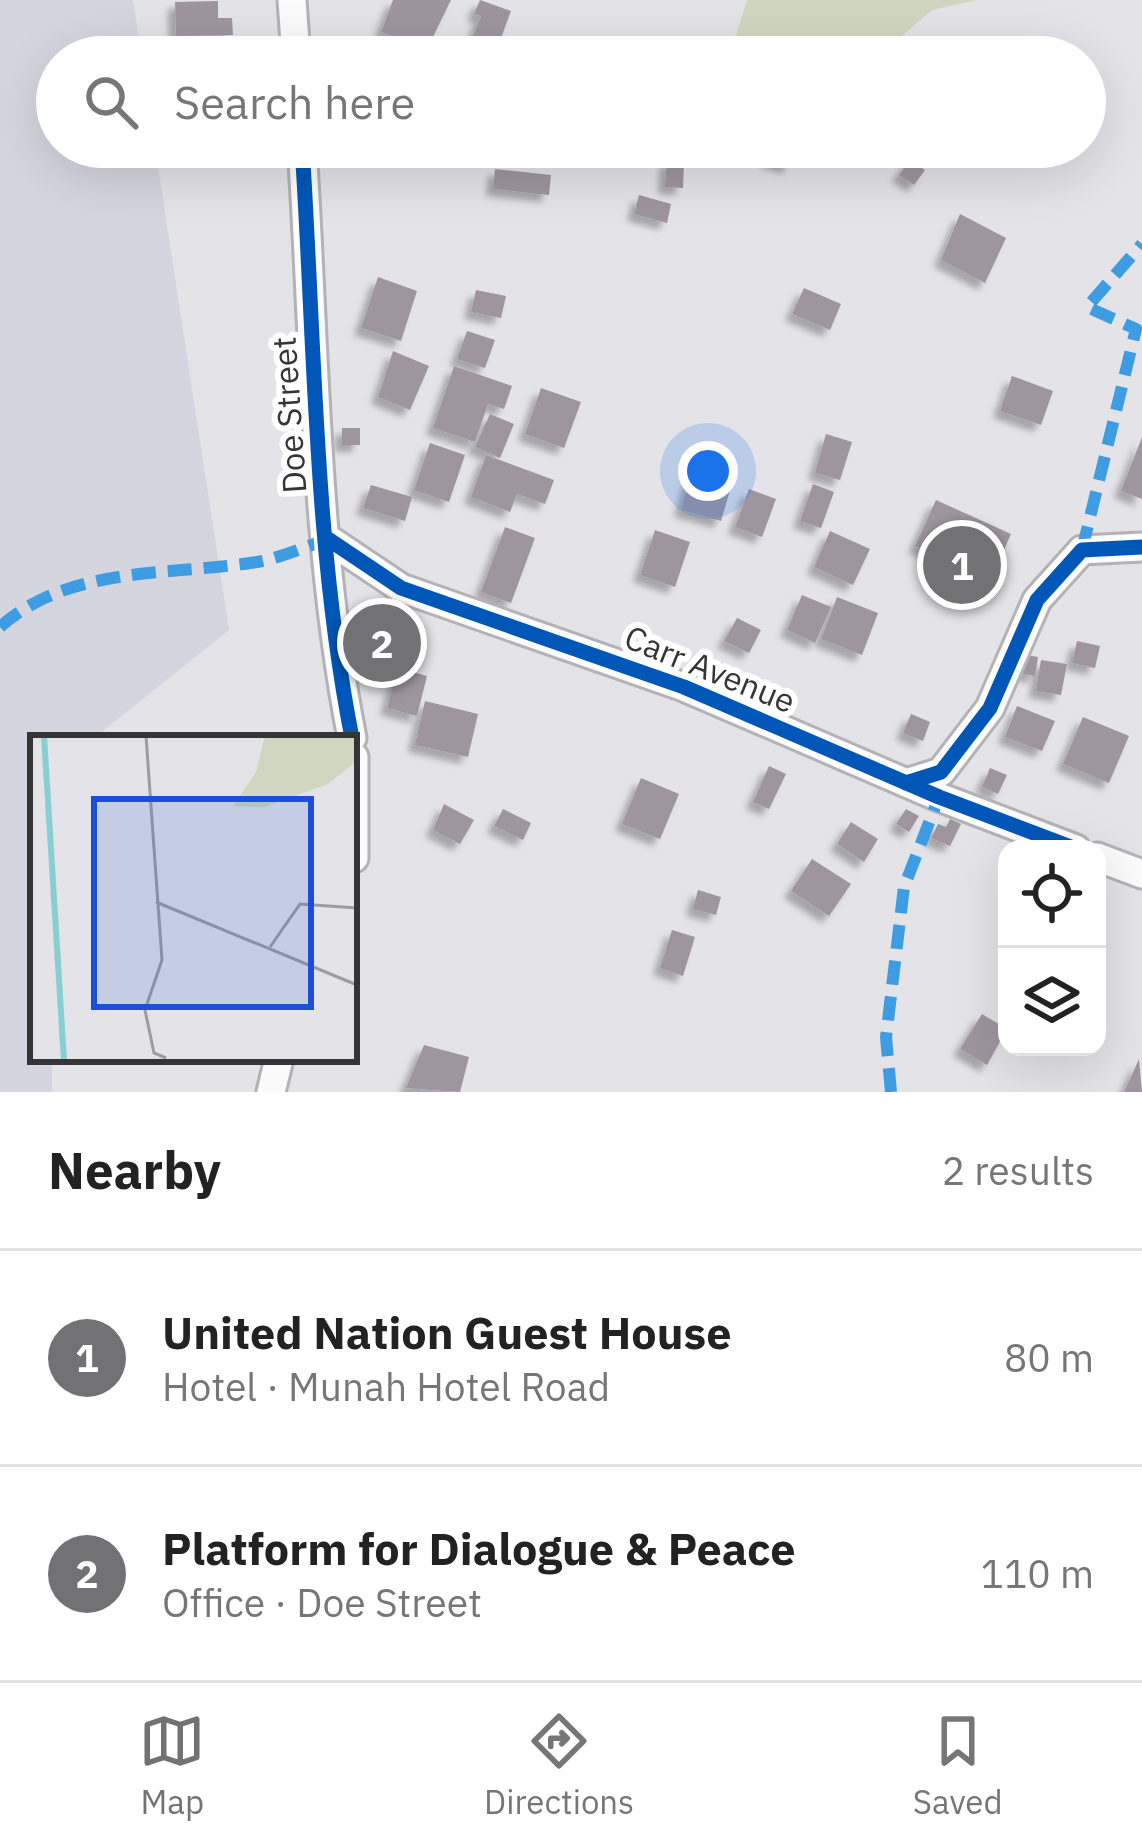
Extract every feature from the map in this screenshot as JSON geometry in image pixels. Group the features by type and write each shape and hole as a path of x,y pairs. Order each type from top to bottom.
{"street":[{"path":"292,0 295,36"},
{"name":"Doe Street","path":"303,168 328,539 341,680 351,735"},
{"name":"Carr Avenue","path":"328,539 400,588 684,687 906,783 1053,840"},
{"path":"906,783 941,772 990,708 1037,601 1082,550 1142,547"},
{"path":"1106,860 1142,874"},
{"path":"271,1092 277,1062"}],"shaded area":[{"path":"0,0 133,0 139,36 36,36 36,168 158,168 229,630 98,735 30,735 30,1062 52,1062 52,1092 0,1092"}],"green space":[{"path":"747,0 977,0 932,10 902,36 736,36"}],"building":[{"path":"393,0 451,0 433,36 381,32"},
{"path":"480,0 511,11 502,36 473,36 481,16 474,14"},
{"path":"218,1 218,18 232,18 233,35 176,36 175,2"},
{"path":"666,168 684,168 683,188 665,187"},
{"path":"904,168 925,170 914,185 899,175"},
{"path":"495,169 551,175 549,195 493,189"},
{"path":"639,195 671,204 667,223 634,214"},
{"path":"960,214 1006,238 985,283 941,260"},
{"path":"378,277 417,291 401,341 361,328"},
{"path":"804,288 841,304 830,330 792,314"},
{"path":"476,290 506,296 501,318 471,312"},
{"path":"467,331 495,340 485,368 457,359"},
{"path":"393,351 429,366 410,410 378,397"},
{"path":"454,366 512,386 504,409 488,404 475,442 433,428"},
{"path":"1012,376 1053,391 1041,425 1000,411"},
{"path":"541,388 581,402 564,448 525,434"},
{"path":"490,414 514,424 500,458 475,447"},
{"path":"342,428 360,428 360,445 342,445"},
{"path":"826,434 852,442 840,480 815,473"},
{"path":"1142,437 1142,499 1121,491"},
{"path":"430,443 465,455 449,502 414,490"},
{"path":"486,455 554,480 545,504 517,494 510,512 471,497"},
{"path":"690,476 731,487 721,521 681,510"},
{"path":"813,484 834,492 821,528 800,521"},
{"path":"371,485 412,497 405,521 363,508"},
{"path":"749,489 776,499 762,537 735,527"},
{"path":"936,500 1011,534 994,572 953,553 949,561 915,546"},
{"path":"505,527 535,538 511,603 481,592"},
{"path":"655,530 690,542 675,587 640,575"},
{"path":"830,531 870,549 853,585 814,567"},
{"path":"802,595 831,607 815,643 787,630"},
{"path":"837,597 878,613 862,655 821,639"},
{"path":"737,618 761,630 749,653 724,641"},
{"path":"375,633 419,640 415,665 371,657"},
{"path":"1077,641 1100,646 1095,668 1072,663"},
{"path":"1026,655 1038,657 1035,676 1023,674"},
{"path":"1041,660 1067,664 1061,695 1036,691"},
{"path":"398,668 427,676 417,716 387,708"},
{"path":"425,701 478,714 468,757 415,745"},
{"path":"1017,706 1055,721 1042,751 1005,737"},
{"path":"911,714 930,722 923,741 903,733"},
{"path":"1083,717 1129,736 1109,783 1063,764"},
{"path":"769,766 786,774 769,809 753,802"},
{"path":"990,768 1007,775 998,794 982,787"},
{"path":"641,778 679,794 660,839 622,824"},
{"path":"444,804 474,820 460,844 433,830"},
{"path":"503,809 531,823 523,840 494,826"},
{"path":"906,809 919,816 909,832 896,824"},
{"path":"950,819 961,824 950,846 931,838 938,824 946,827"},
{"path":"851,822 878,839 864,862 837,844"},
{"path":"812,859 851,884 829,916 791,891"},
{"path":"698,890 721,897 716,915 693,909"},
{"path":"672,930 695,937 683,976 660,968"},
{"path":"982,1014 998,1024 998,1045 987,1065 960,1049"},
{"path":"424,1045 469,1057 460,1092 406,1088"},
{"path":"1139,1059 1142,1092 1124,1092"}],"marked path":[{"path":"1082,550 1136,329 1087,307 1142,244"},
{"path":"0,627 28,607 89,583 257,562 328,539"},
{"path":"891,1092 886,1037 904,887 939,797"}],"cycle path":[{"path":"303,168 323,518 351,735"},
{"path":"328,539 401,588 684,687 939,797 1052,840"},
{"path":"906,783 941,772 990,708 1037,600 1082,550 1142,547"}],"place":[{"name":"United Nation Guest House","path":"962,565"},
{"name":"Platform for Dialogue & Peace","path":"382,643"}]}
